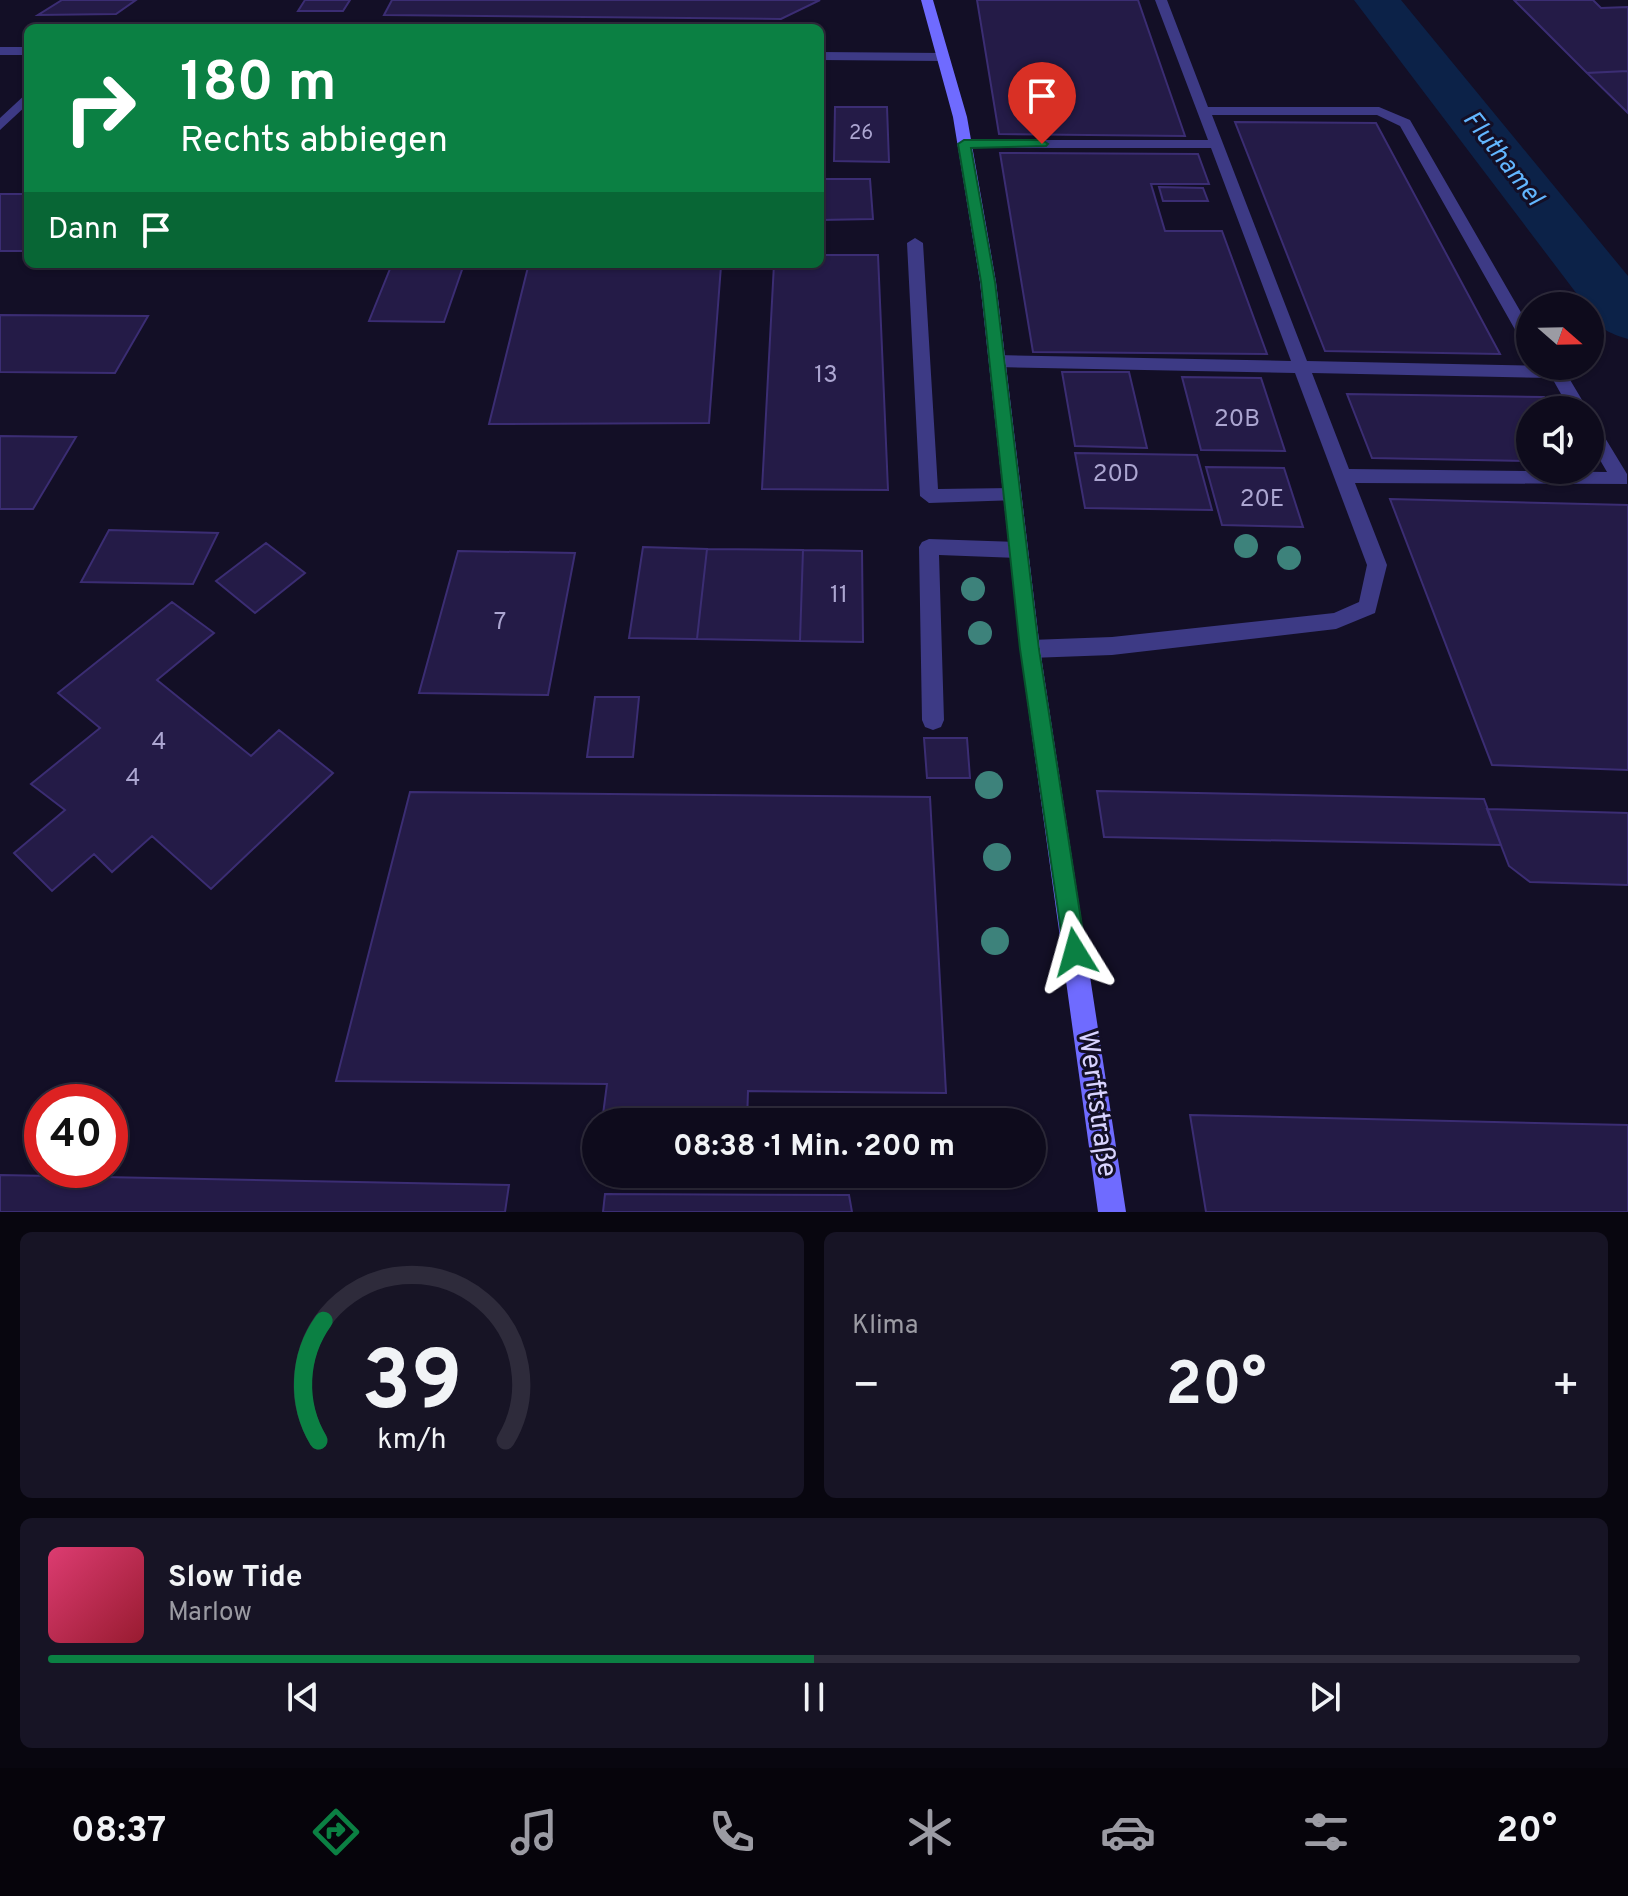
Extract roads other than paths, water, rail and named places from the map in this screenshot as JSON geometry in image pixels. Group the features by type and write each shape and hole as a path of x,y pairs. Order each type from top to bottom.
{"street":[{"name":"Werftstraße","path":"927,0 964,144 988,282 1030,649 1112,1212"},
{"path":"1030,649 1112,646 1336,621 1368,607 1377,565 1161,0"},
{"path":"0,51 24,51"},
{"path":"824,56 943,57"},
{"path":"0,126 24,100"},
{"path":"1203,111 1379,111 1405,123 1516,317"},
{"path":"964,144 1216,144"},
{"path":"915,243 929,496 1012,495"},
{"path":"997,361 1516,369"},
{"path":"1604,449 1624,480"},
{"path":"1343,476 1624,480"},
{"path":"933,720 929,547 1018,550"}],"waterway":[{"name":"Fluthamel","path":"1377,0 1628,318"}]}
